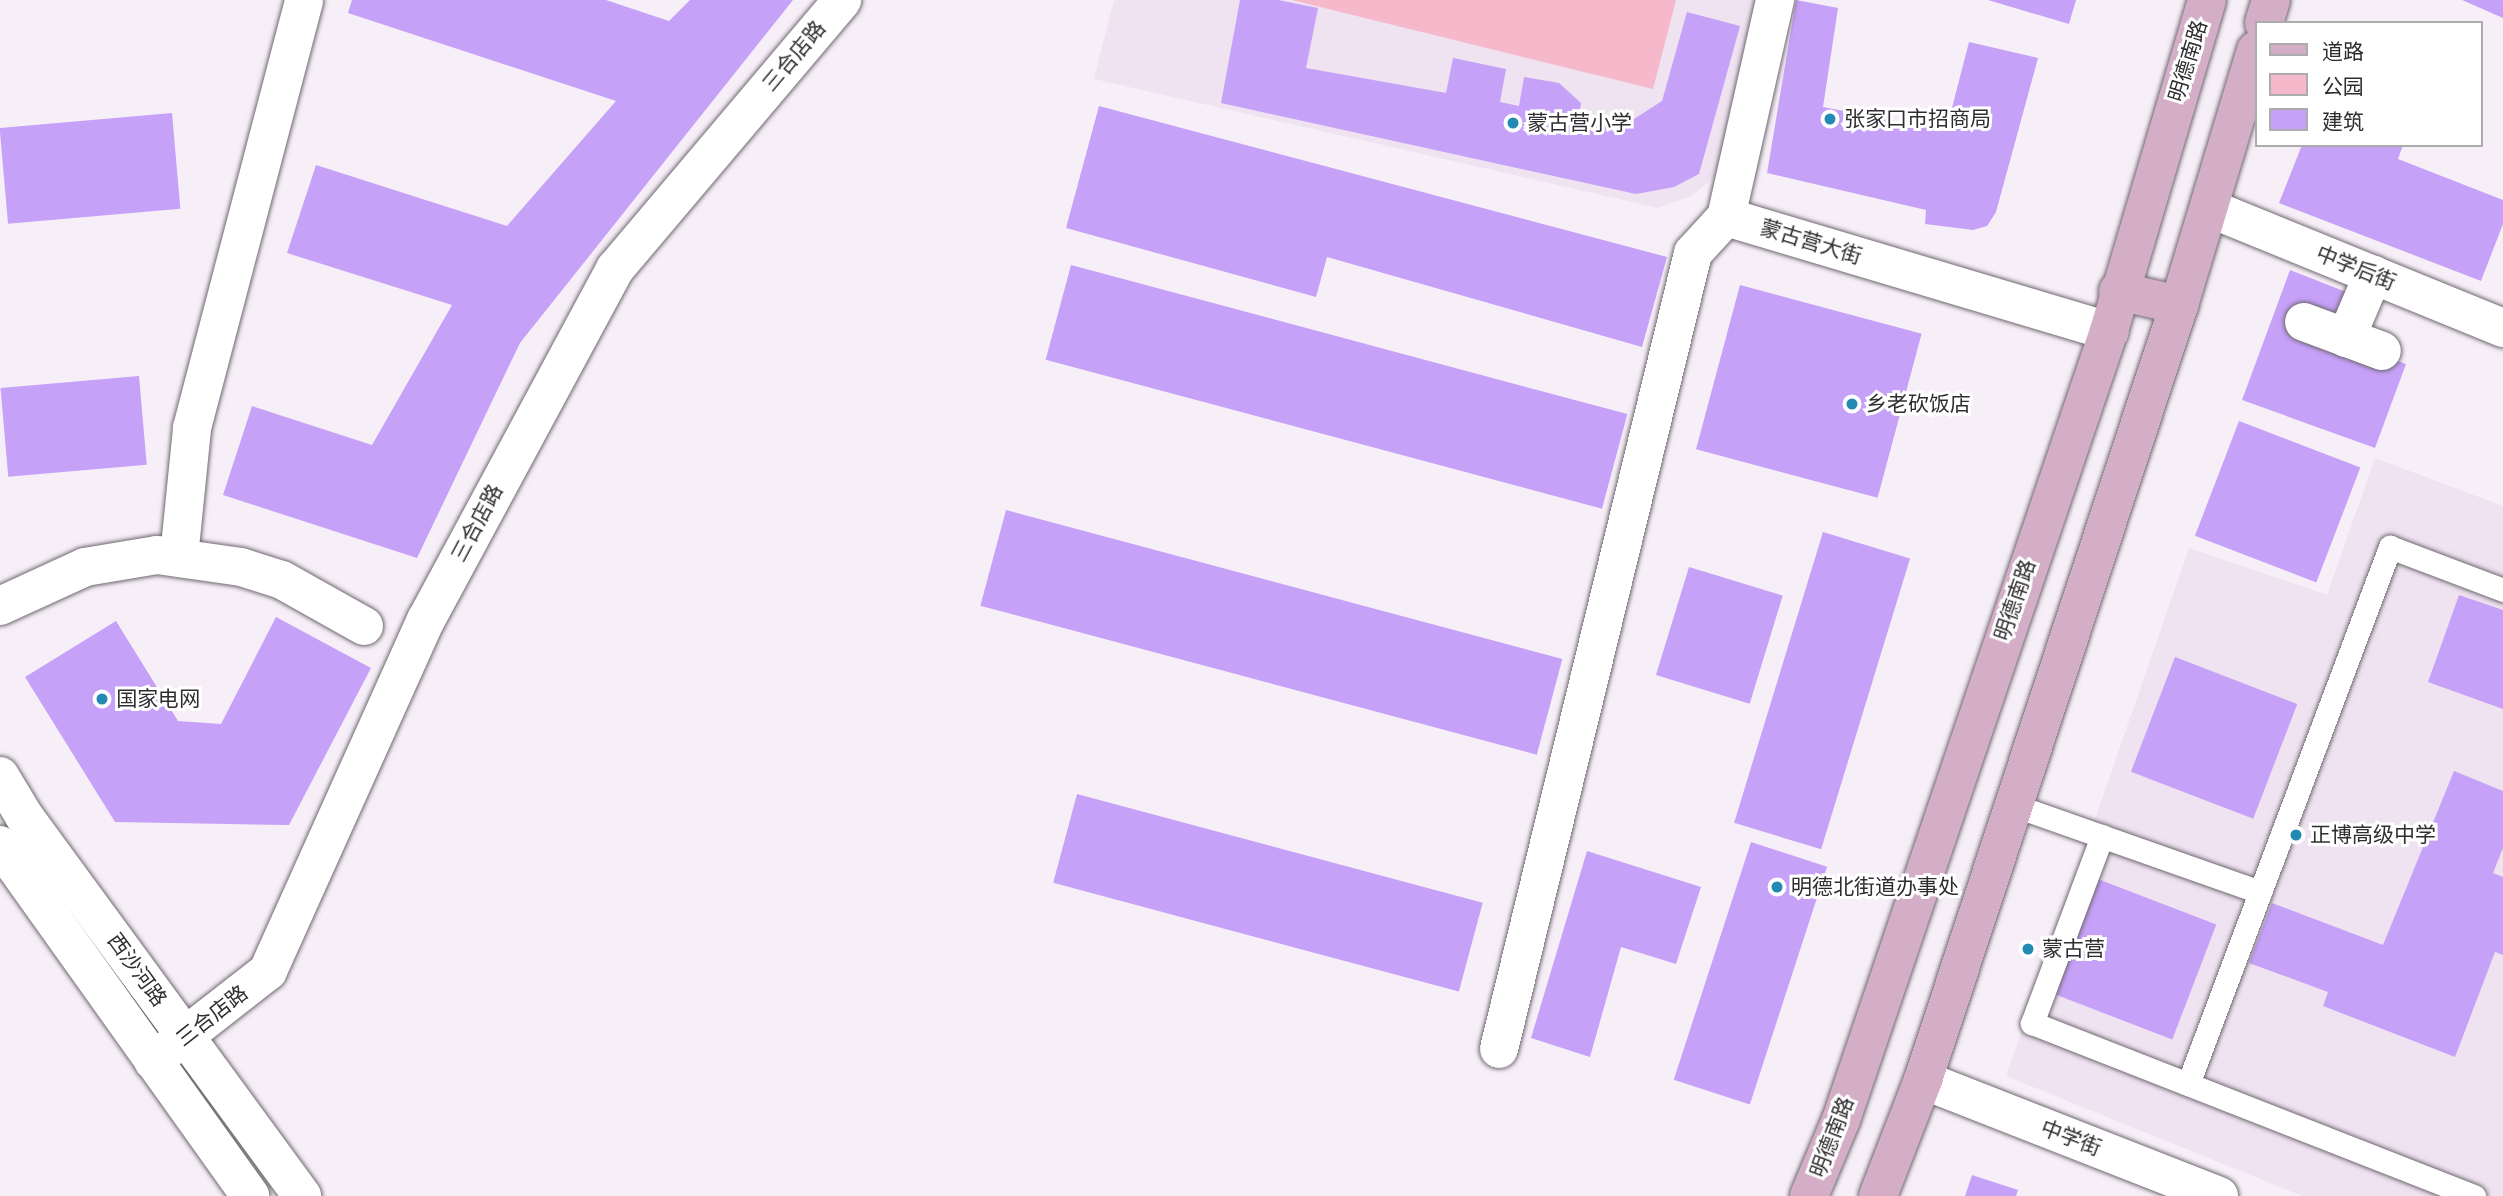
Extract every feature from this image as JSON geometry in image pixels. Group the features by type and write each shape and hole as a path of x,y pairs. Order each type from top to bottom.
{"main road":[{"name":"明德南路","path":"1809,1196 1841,1120 2109,331 2118,291 2207,0"},
{"path":"2265,21 2271,0"},
{"path":"1878,1196 1923,1080 2179,305 2254,57"},
{"path":"2118,291 2179,305"}],"street":[{"path":"179,557 192,428 304,0"},
{"name":"三合店路","path":"153,1061 268,971 426,620 615,269 842,0"},
{"path":"1499,1049 1693,253 1726,217 1774,0"},
{"name":"中学后街","path":"2208,208 2503,328"},
{"name":"蒙古营大街","path":"1726,217 2109,331"},
{"path":"2346,338 2373,275"},
{"path":"2304,322 2382,351"},
{"path":"0,606 85,567 157,555 241,567 282,580 364,626"},
{"name":"西沙河路","path":"0,776 24,817 302,1196"},
{"name":"西沙河路","path":"0,845 250,1196"},
{"name":"中学街","path":"1923,1080 2219,1196"}],"lane":[{"path":"2188,1084 2390,547 2503,590"},
{"path":"2013,805 2260,892"},
{"path":"2102,836 2032,1023 2474,1196"}],"shaded area":[{"name":"蒙古营小学","path":"1114,0 1769,0 1727,168 1691,196 1658,208 1094,79"},
{"name":"正博高级中学","path":"2375,458 2503,506 2503,1196 2302,1196 2006,1076 2189,548 2327,595"}],"green space":[{"path":"1292,0 1676,0 1653,89"}],"building":[{"path":"352,0 606,0 669,21 690,0 793,0 520,343 417,558 223,495 252,406 372,445 452,305 287,253 316,165 507,226 616,101 348,13"},
{"path":"1240,0 1278,0 1318,8 1306,68 1446,93 1453,58 1506,69 1500,102 1519,106 1524,77 1559,83 1581,103 1578,123 1620,128 1662,101 1687,12 1740,26 1699,174 1674,187 1636,194 1221,103"},
{"name":"张家口市招商局","path":"1796,0 1838,8 1823,107 1946,131 1969,42 2038,58 1996,212 1987,226 1973,230 1925,224 1926,210 1767,173"},
{"path":"1988,0 2076,0 2069,24"},
{"path":"2462,0 2503,0 2503,18"},
{"path":"1099,106 1667,257 1642,347 1327,257 1316,297 1066,228"},
{"path":"172,113 180,209 8,224 0,128"},
{"path":"2301,147 2402,147 2398,159 2503,200 2503,224 2481,281 2279,203"},
{"path":"1071,265 1627,414 1602,509 1046,360"},
{"path":"2290,270 2354,295 2344,318 2307,303 2299,325 2406,364 2375,448 2242,400"},
{"path":"1740,285 1922,334 1878,498 1696,449"},
{"path":"139,376 147,465 8,477 1,388"},
{"path":"2239,421 2360,468 2316,582 2195,536"},
{"path":"1006,510 1562,659 1537,755 980,606"},
{"path":"1823,532 1910,559 1821,849 1734,823"},
{"path":"1689,567 1783,596 1750,704 1656,675"},
{"path":"2459,595 2503,610 2503,709 2428,682"},
{"name":"国家电网","path":"276,617 371,668 289,825 115,822 25,677 116,621 178,721 221,724"},
{"path":"2175,657 2297,704 2253,819 2131,772"},
{"path":"2454,771 2503,791 2503,848 2493,873 2503,877 2503,955 2495,952 2455,1057 2323,1006 2328,992 2249,963 2272,903 2383,945"},
{"path":"1077,794 1483,903 1459,992 1053,883"},
{"path":"1751,842 1827,867 1750,1104 1674,1080"},
{"path":"1587,851 1701,887 1676,964 1621,947 1590,1057 1531,1038"},
{"path":"2095,878 2216,925 2172,1039 2051,993"},
{"path":"1972,1175 2018,1190 2016,1196 1965,1196"}],"place":[{"name":"张家口市招商局","path":"1830,119"},
{"name":"蒙古营小学","path":"1513,123"},
{"name":"乡老砍饭店","path":"1852,404"},
{"name":"国家电网","path":"102,699"},
{"name":"正博高级中学","path":"2296,835"},
{"name":"明德北街道办事处","path":"1777,887"},
{"name":"蒙古营","path":"2028,949"}]}
